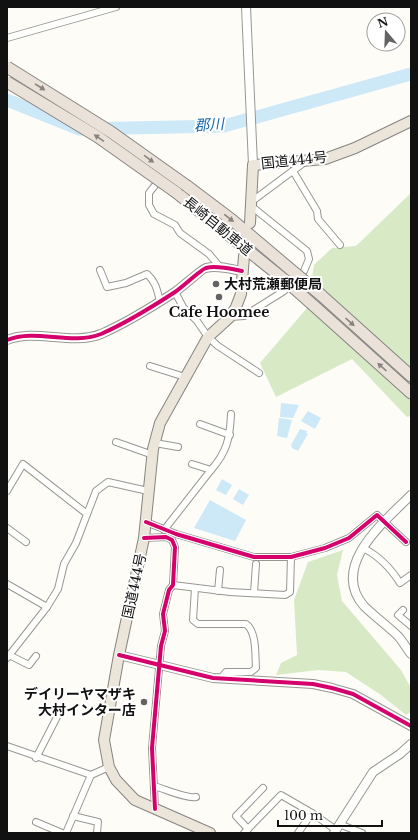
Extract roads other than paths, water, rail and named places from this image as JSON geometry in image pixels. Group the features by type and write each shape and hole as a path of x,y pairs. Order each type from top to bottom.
{"highway":[{"name":"長崎自動車道","path":"7,67 111,132 232,220 321,295 411,376"},
{"name":"長崎自動車道","path":"7,82 98,137 177,193 287,282 411,393"},
{"name":"国道444号","path":"250,223 253,165 306,162 325,159 355,148 411,121"},
{"name":"国道444号","path":"206,832 135,800 126,792 116,780 109,767 104,740 118,655 144,538 153,455 160,423 208,337 230,317 241,294 244,256"}],"street":[{"path":"7,38 116,7"},
{"path":"246,7 253,165"},
{"path":"230,317 244,316 284,291 304,271 309,259 307,251 251,204 292,171 306,162"},
{"path":"171,166 149,193 149,205 154,214 175,225 180,233 209,254 220,267"},
{"path":"292,171 316,211 318,219 340,245"},
{"path":"7,340 27,337 76,338 98,335 175,292 205,268 220,267 242,271"},
{"path":"100,270 107,287 126,283 148,274 153,279 157,287 160,301"},
{"path":"175,292 183,307 197,321 208,337 218,346 258,373"},
{"path":"150,366 185,377"},
{"path":"164,530 222,458 230,435 231,414"},
{"path":"200,424 230,435"},
{"path":"116,442 153,455"},
{"path":"155,443 178,447"},
{"path":"7,491 22,464 88,514"},
{"path":"192,464 211,470"},
{"path":"36,656 29,665 8,656 47,607 58,589 64,564 76,543 96,491 108,482 148,491"},
{"path":"411,495 385,521 362,548 353,572 355,589 363,605 398,636 411,654"},
{"path":"146,522 176,534 254,557 292,557 325,548 350,538 377,515 406,542"},
{"path":"7,528 26,542"},
{"path":"144,538 166,537 172,540 176,547 173,585 169,590 163,614 166,631 161,646 161,665 152,748 155,809"},
{"path":"362,548 373,553 390,567 400,583 411,575"},
{"path":"173,585 218,591 286,595 290,592 292,557"},
{"path":"254,593 256,564"},
{"path":"218,591 220,570"},
{"path":"7,584 47,607"},
{"path":"195,588 194,620 198,624 246,624 249,626 252,636 256,668 251,672 226,672 220,679"},
{"path":"404,610 398,615 411,626"},
{"path":"118,655 220,679 313,684 332,688 353,694 411,726"},
{"path":"36,758 57,717"},
{"path":"336,829 373,772 400,754 411,744"},
{"path":"7,746 36,758 91,775 109,767"},
{"path":"66,833 91,775"},
{"path":"154,786 191,798 196,797"},
{"path":"263,788 236,816 246,831 281,795 336,829 362,833"},
{"path":"298,833 312,813"},
{"path":"73,816 98,822 97,833"},
{"path":"36,822 62,833"}],"water":[{"path":"281,403 299,405 293,418 280,417"},
{"path":"308,411 321,418 315,429 301,421"},
{"path":"279,418 292,420 287,438 277,436"},
{"path":"300,429 307,431 306,433 308,434 298,451 292,448 291,445"},
{"path":"222,479 232,485 226,495 216,490"},
{"path":"239,489 249,495 243,505 233,499"},
{"path":"210,500 246,520 235,541 194,528"}],"waterway":[{"name":"郡川","path":"7,100 79,129 224,126 411,74"}],"place":[{"name":"大村荒瀬郵便局","path":"216,284"},
{"name":"Cafe Hoomee","path":"219,297"},
{"name":"デイリーヤマザキ 大村インター店","path":"144,702"}]}
